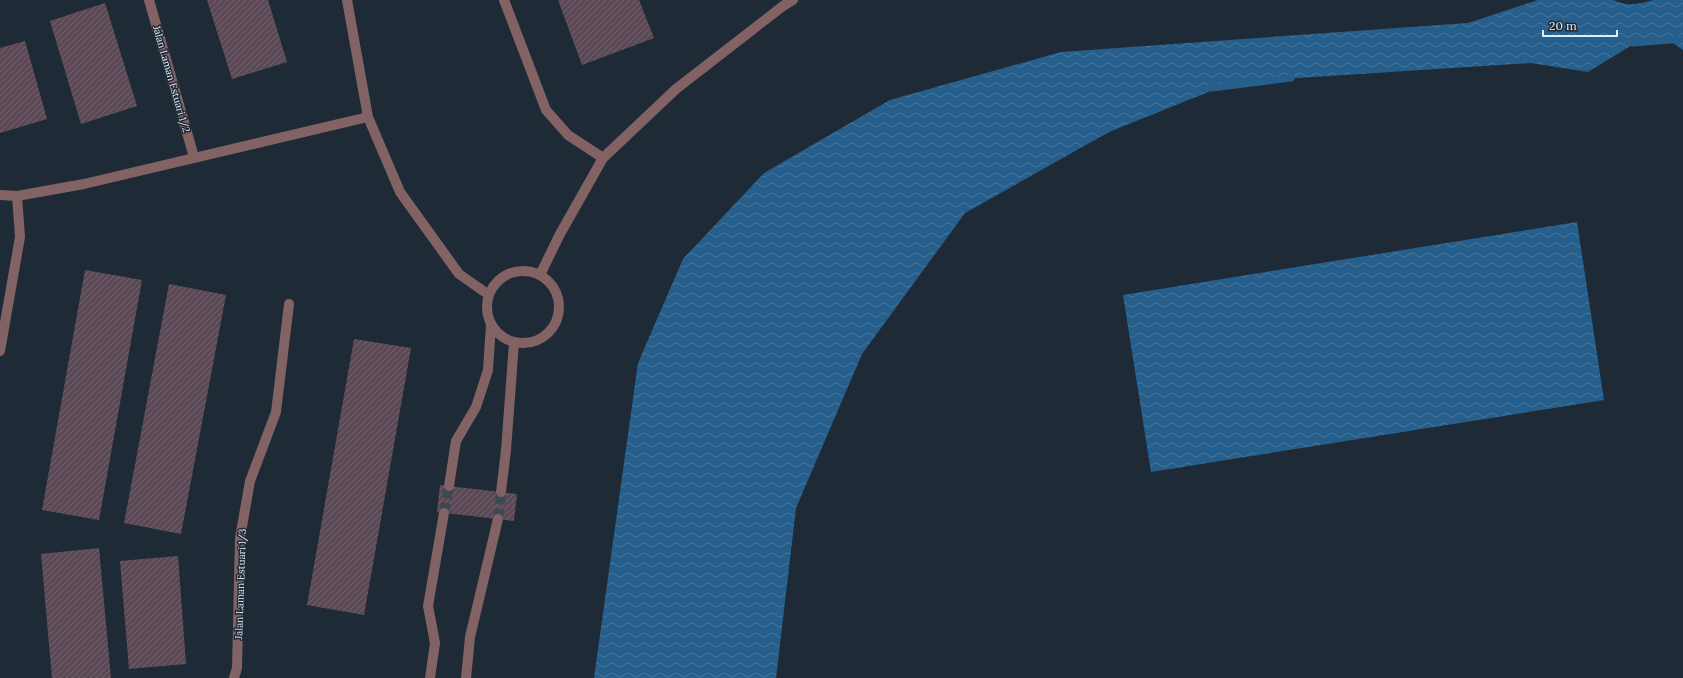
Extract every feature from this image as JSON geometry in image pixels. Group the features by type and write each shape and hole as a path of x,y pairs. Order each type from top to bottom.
{"street":[{"name":"Jalan Laman Estuari 1/2","path":"149,0 194,157"},
{"path":"347,0 368,117 400,192 459,274 489,295"},
{"path":"504,0 546,110 568,135 603,158"},
{"path":"540,275 560,234 603,158 676,89 782,3 793,0"},
{"path":"0,195 17,196 84,184 368,117"},
{"path":"0,351 20,237 17,196"},
{"path":"530,271 540,275 554,290 558,300 559,310 552,329 540,339 525,344 514,343 497,333 491,325 487,316 486,305 489,295 497,282 510,273 530,271"},
{"name":"Jalan Laman Estuari 1/3","path":"234,678 237,668 240,538 250,481 276,412 289,304"},
{"path":"449,486 456,441 476,407 488,370 491,325"},
{"path":"502,492 514,343"},
{"path":"430,678 435,642 428,606 444,513"},
{"path":"466,678 470,637 498,520"}],"water":[{"path":"1538,0 1613,0 1623,4 1638,4 1654,0 1683,0 1683,50 1664,37 1635,43 1588,72 1531,63 1233,82 1109,132 965,213 862,354 796,508 776,678 594,678 638,363 683,259 764,173 890,100 1061,52 1468,23"},
{"path":"1577,222 1604,400 1151,472 1123,295"}],"building":[{"path":"207,0 268,0 287,62 232,79"},
{"path":"558,0 639,0 654,38 582,65"},
{"path":"105,3 137,106 81,124 50,21"},
{"path":"25,41 47,119 0,133 0,48"},
{"path":"85,270 142,280 99,520 42,510"},
{"path":"169,284 226,295 181,534 124,523"},
{"path":"354,339 411,348 364,615 307,605"},
{"path":"440,485 517,494 514,521 437,512"},
{"path":"99,548 111,678 52,678 41,554"},
{"path":"178,556 186,664 129,669 120,561"}],"waterway":[{"path":"1633,43 1683,39"},
{"path":"1212,88 1291,78"}],"tunnel":[{"path":"444,513 449,486"},
{"path":"498,519 501,492"}]}
